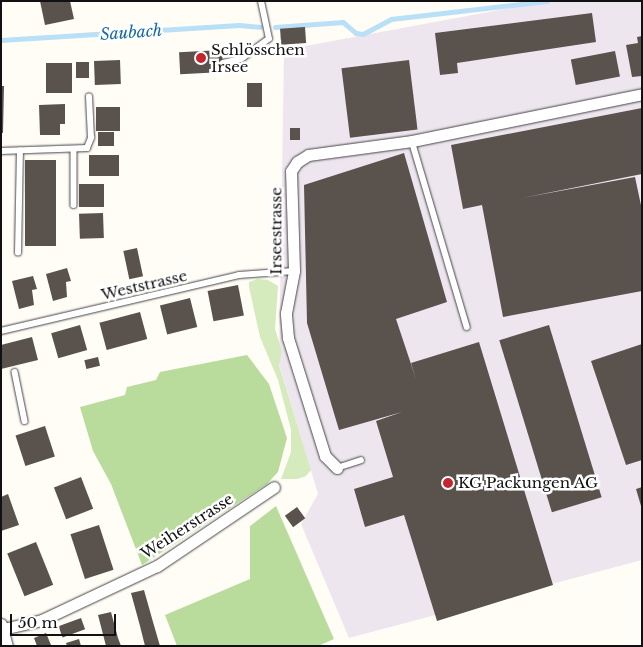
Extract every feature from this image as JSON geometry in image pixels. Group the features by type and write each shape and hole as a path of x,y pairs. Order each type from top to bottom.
{"street":[{"name":"Irseestrasse","path":"337,468 325,456 288,338 286,313 294,270 291,171 297,162 308,156 412,142 642,94"},
{"name":"Weiherstrasse","path":"7,646 2,627 42,620 157,566 274,487"}],"lane":[{"path":"223,63 241,60 269,39 261,1"},
{"path":"1,150 74,150 87,148 91,138 89,98"},
{"path":"412,142 467,327"},
{"path":"18,253 20,150"},
{"path":"74,150 74,204"},
{"name":"Weststrasse","path":"1,331 239,275 294,270"},
{"path":"14,372 25,421"},
{"path":"337,468 361,460"}],"shaded area":[{"path":"548,1 642,1 642,560 349,638 301,524 318,494 279,364 284,50"}],"green space":[{"path":"257,279 268,280 278,286 275,329 282,351 279,365 311,470 306,476 297,479 281,479 291,452 291,430 278,380 260,337 249,287 249,282"},
{"path":"247,355 269,384 287,438 278,472 267,484 142,565 111,484 93,451 80,407 125,395 127,387 156,380 160,372"},
{"path":"276,506 334,639 318,646 177,646 165,615 250,579 250,526"}],"building":[{"path":"40,1 70,1 74,19 45,25"},
{"path":"592,13 596,42 457,63 458,73 440,75 435,33"},
{"path":"305,27 306,43 281,45 280,29"},
{"path":"642,36 642,76 632,77 626,45 638,43 637,37"},
{"name":"Schlösschen Irsee","path":"222,50 223,72 180,74 179,52"},
{"path":"615,51 620,77 576,85 571,60"},
{"path":"120,60 121,84 95,85 94,61"},
{"path":"409,60 418,129 350,138 342,68"},
{"path":"76,62 89,62 89,78 76,78"},
{"path":"46,63 72,63 72,93 46,93"},
{"path":"247,83 262,83 262,107 247,107"},
{"path":"1,86 4,86 3,133 1,133"},
{"path":"65,104 65,124 60,124 60,135 40,135 39,105"},
{"path":"96,107 120,107 120,131 96,131"},
{"path":"642,108 642,174 522,198 635,177 642,210 642,291 503,317 482,205 463,209 451,145"},
{"path":"290,128 300,128 300,140 290,140"},
{"path":"98,132 114,132 114,146 98,146"},
{"path":"404,153 447,302 396,319 416,379 411,363 479,342 553,585 437,621 404,515 365,527 354,489 393,477 376,421 402,412 339,430 307,323 304,185"},
{"path":"89,155 119,155 119,176 89,176"},
{"path":"25,160 56,160 56,246 25,246"},
{"path":"79,184 104,184 104,207 79,207"},
{"path":"103,213 104,238 80,239 79,214"},
{"path":"137,248 143,276 129,279 123,251"},
{"path":"67,268 71,281 66,282 67,297 53,301 46,274"},
{"path":"33,276 37,289 32,290 34,305 19,309 12,281"},
{"path":"238,285 244,315 213,321 208,291"},
{"path":"190,298 197,327 167,335 160,305"},
{"path":"140,312 147,339 107,350 99,323"},
{"path":"80,325 87,350 58,358 51,333"},
{"path":"549,325 602,497 552,512 499,340"},
{"path":"32,337 38,360 1,369 1,345"},
{"path":"642,344 642,460 626,465 591,361"},
{"path":"98,357 100,366 86,369 84,360"},
{"path":"45,426 55,456 25,466 16,436"},
{"path":"81,477 93,509 66,519 54,487"},
{"path":"642,487 642,506 641,506 636,489"},
{"path":"8,494 19,525 1,531 1,497"},
{"path":"297,507 305,518 293,527 285,516"},
{"path":"99,525 114,570 85,579 70,534"},
{"path":"36,542 53,585 24,596 7,554"},
{"path":"144,590 160,646 145,646 131,593"},
{"path":"111,612 121,646 106,646 98,615"},
{"path":"81,618 85,629 63,637 58,626"},
{"path":"46,633 51,645 37,646 34,638"},
{"path":"79,639 81,646 67,646 66,643"}],"waterway":[{"name":"Saubach","path":"275,27 343,22 356,33 363,34 391,19 547,1"},
{"name":"Saubach","path":"1,40 239,25 260,27"}],"place":[{"name":"Schlösschen Irsee","path":"201,58"},
{"name":"KG Packungen AG","path":"448,483"}]}
